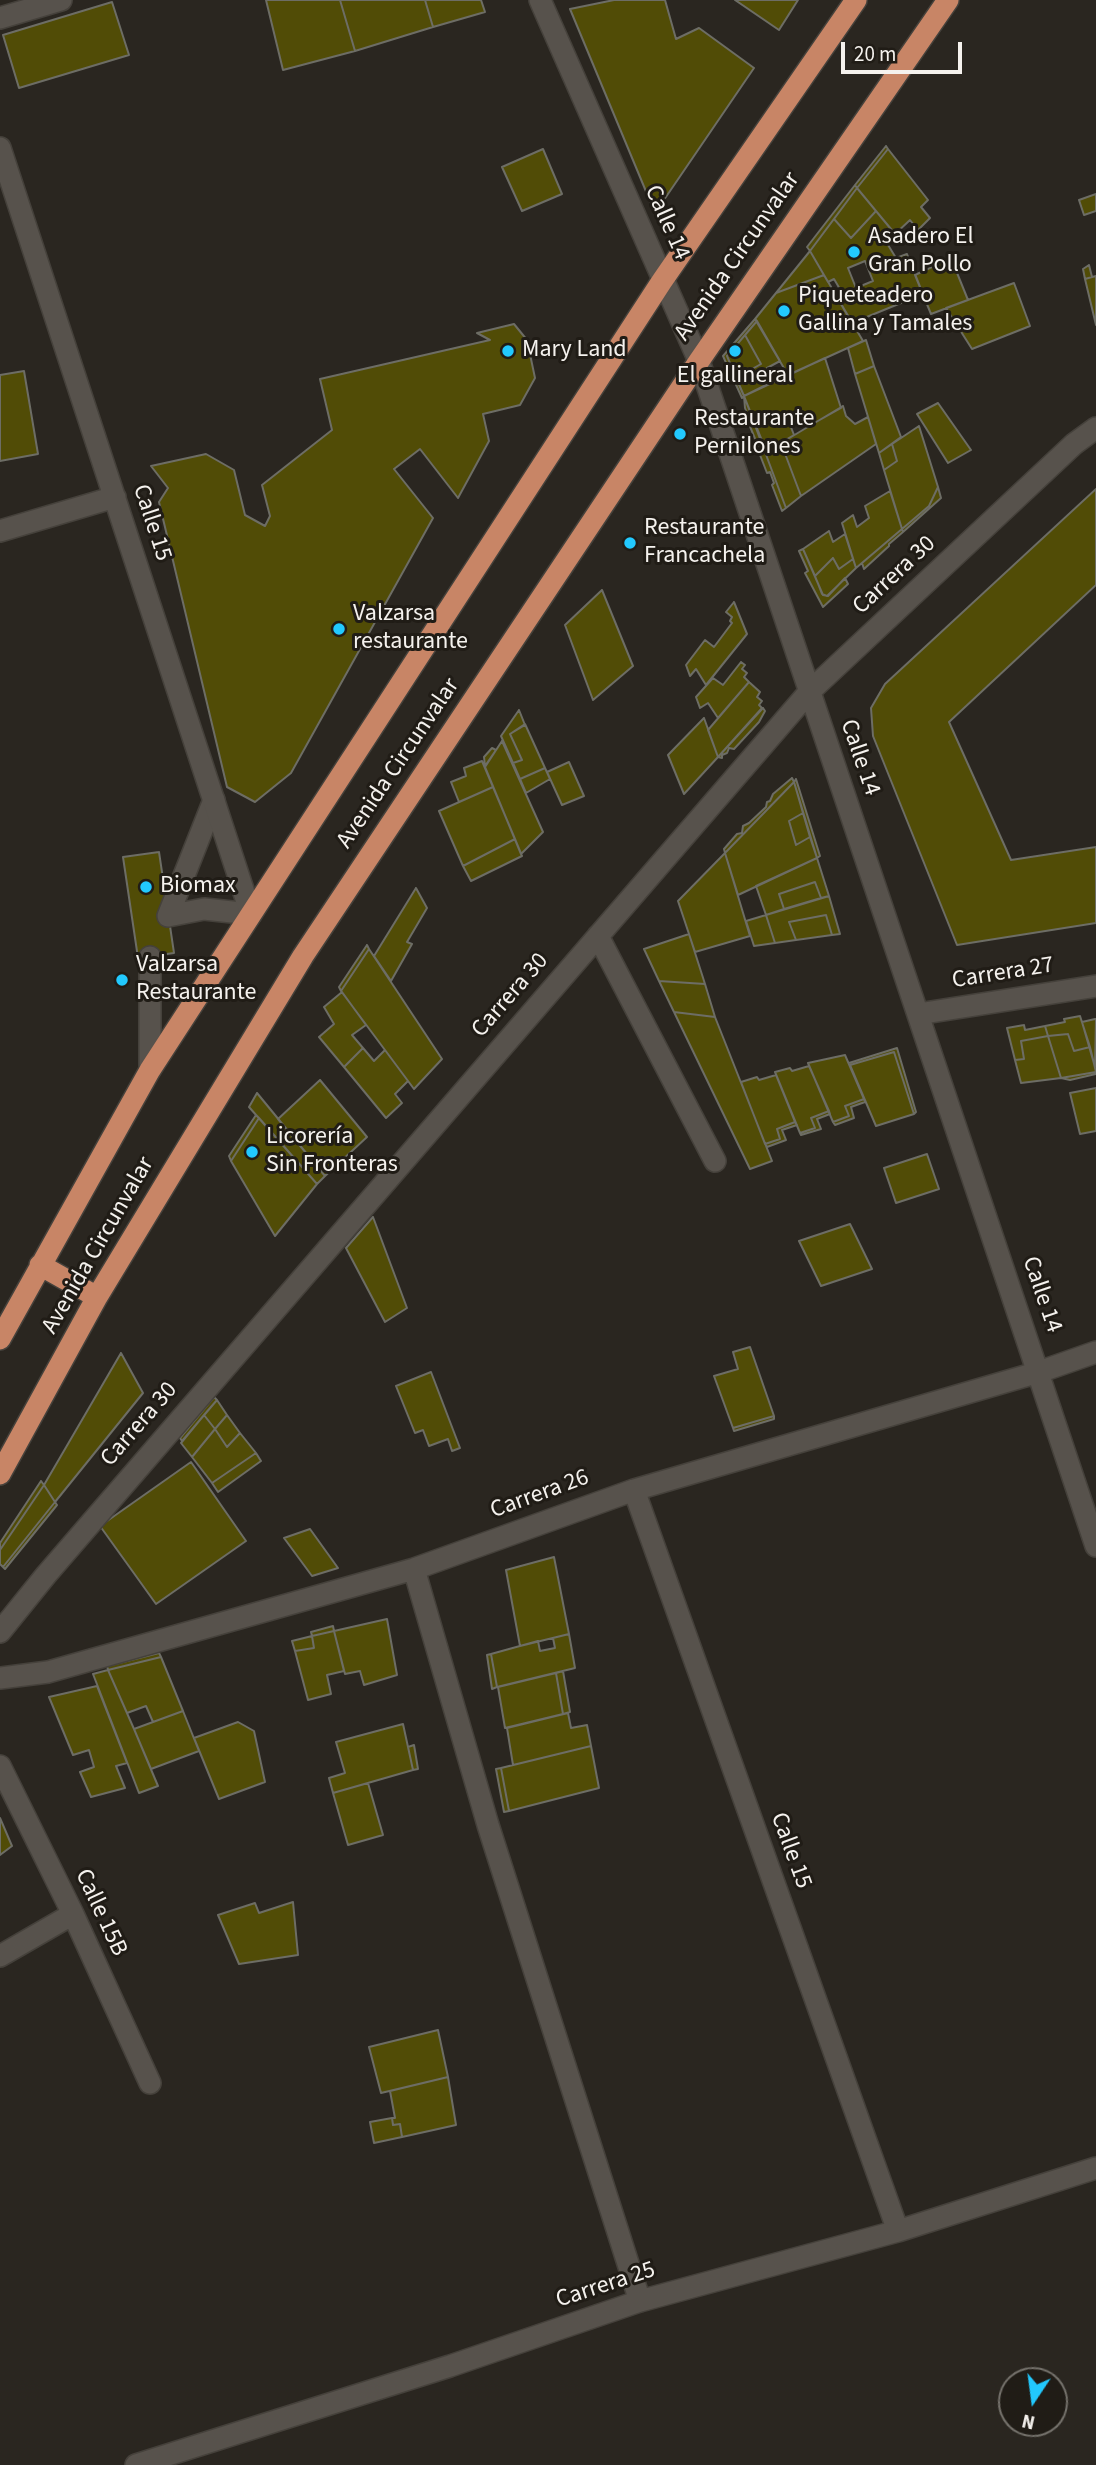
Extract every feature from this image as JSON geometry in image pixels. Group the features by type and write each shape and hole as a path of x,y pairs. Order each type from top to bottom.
{"highway":[{"name":"Avenida Circunvalar","path":"0,1339 150,1070 662,281 856,0"},
{"name":"Avenida Circunvalar","path":"0,1474 97,1297 303,956 699,361 948,0"},
{"path":"40,1265 97,1297"}],"street":[{"path":"0,18 61,0"},
{"name":"Calle 14","path":"540,0 699,361 1096,1546"},
{"name":"Calle 15","path":"0,148 251,914"},
{"name":"Carrera 30","path":"0,1632 46,1575 809,692 1074,444 1096,428"},
{"path":"0,531 115,497"},
{"path":"214,800 168,916 204,909 251,914"},
{"path":"598,936 715,1161"},
{"path":"150,957 150,1070"},
{"name":"Carrera 27","path":"918,1014 1096,986"},
{"name":"Carrera 26","path":"0,1678 48,1672 414,1569 634,1490 1039,1372 1096,1352"},
{"name":"Calle 15","path":"634,1490 898,2231"},
{"path":"414,1569 488,1825 640,2301"},
{"name":"Calle 15B","path":"0,1766 73,1914 150,2083"},
{"path":"0,1956 73,1914"},
{"name":"Carrera 25","path":"136,2465 450,2366 640,2301 898,2231 1096,2168"}],"building":[{"path":"266,0 340,0 355,51 283,70"},
{"path":"340,0 425,0 433,27 355,51"},
{"path":"425,0 481,0 485,12 433,27"},
{"path":"614,0 665,0 676,39 699,28 754,68 655,213 570,9"},
{"path":"735,0 798,0 779,30"},
{"path":"112,2 129,55 19,88 3,35"},
{"path":"886,146 888,149 857,188 855,185"},
{"path":"543,149 562,194 522,211 502,167"},
{"path":"888,149 928,200 921,207 930,218 918,230 910,220 895,234 857,188"},
{"path":"855,185 857,188 810,251 807,247"},
{"path":"857,188 876,211 851,238 834,219"},
{"path":"1096,194 1096,211 1084,215 1079,200"},
{"path":"876,211 896,235 885,240 896,258 907,254 923,294 852,323 838,299 844,296 834,279 828,282 810,251 834,219 851,238","holes":["865,261 873,281 856,288 848,268"]},
{"path":"810,251 824,275 776,293"},
{"path":"951,258 968,300 931,314 915,275"},
{"path":"1089,265 1092,277 1085,279 1083,269"},
{"path":"824,275 863,341 788,375 755,319 776,293"},
{"path":"1096,276 1096,325 1085,279"},
{"path":"1014,283 1030,326 972,349 946,308"},
{"path":"755,319 757,321 727,356 744,396 742,398 723,356"},
{"path":"757,321 780,361 767,368 774,381 744,396 736,378 761,364 745,335"},
{"path":"514,324 527,340 535,378 520,405 483,414 489,441 458,498 420,449 394,469 433,518 291,773 255,802 227,787 159,502 168,488 151,466 206,454 234,470 245,515 265,526 270,516 262,485 332,430 320,379 490,340 477,333"},
{"path":"745,335 761,364 736,378 727,356"},
{"path":"866,340 874,366 855,374 848,348"},
{"path":"825,358 841,408 809,426 804,412 789,422 794,435 765,452 744,396"},
{"path":"874,366 901,437 879,453 855,374"},
{"path":"24,371 38,454 0,461 0,375"},
{"path":"744,396 763,443 758,446 749,424 751,423"},
{"path":"938,403 971,450 948,463 917,414"},
{"path":"843,406 846,416 855,424 868,417 876,444 801,496 781,443"},
{"path":"919,426 938,487 929,506 902,529 884,470 897,461 892,444"},
{"path":"781,443 801,496 786,508 765,452"},
{"path":"892,444 897,461 884,470 879,453"},
{"path":"765,452 786,508 782,511 770,472 767,473 760,455"},
{"path":"938,487 941,498 903,532 902,529 929,506"},
{"path":"1096,489 1096,585 949,722 1011,860 1096,847 1096,923 957,945 873,736 871,708 885,684"},
{"path":"890,491 902,529 856,568 842,523 853,515 857,527 869,518 865,506"},
{"path":"902,529 903,532 864,569 862,563"},
{"path":"829,531 833,542 845,534 853,559 839,569 833,558 815,576 803,549"},
{"path":"803,549 823,595 828,596 845,578 848,584 823,607 805,573 808,571 799,551"},
{"path":"833,558 839,569 853,559 856,568 827,596 822,594 815,576"},
{"path":"602,590 633,666 593,700 565,625"},
{"path":"734,602 747,634 706,685 696,669 690,676 686,665 705,640 714,647 732,623 732,617 726,612"},
{"path":"741,662 745,665 742,669 747,673 744,677 749,682 718,718 708,703 700,708 696,697 713,678 723,685"},
{"path":"749,682 760,692 757,697 762,701 759,705 762,708 718,757 708,730"},
{"path":"763,708 765,711 759,722 734,749 729,748 722,758 718,757"},
{"path":"519,710 525,725 510,734 522,760 513,763 501,736"},
{"path":"704,718 718,757 684,794 668,755"},
{"path":"525,724 545,768 520,779 513,763 522,760 510,734"},
{"path":"502,741 543,832 521,854 485,767"},
{"path":"492,748 496,750 485,766 484,757"},
{"path":"482,761 493,787 459,802 451,782 466,776 464,768"},
{"path":"569,762 584,796 562,805 547,772"},
{"path":"545,768 550,779 526,793 520,779"},
{"path":"792,778 794,782 725,853 724,849 737,834 742,833 743,826 766,807 773,794"},
{"path":"796,779 820,856 817,858 794,782"},
{"path":"794,782 803,813 789,821 796,845 810,837 817,858 738,895 725,853"},
{"path":"493,787 515,839 463,866 439,811"},
{"path":"803,813 810,837 796,845 789,821"},
{"path":"515,839 522,856 471,881 463,866"},
{"name":"Biomax","path":"159,852 174,953 138,958 123,857"},
{"path":"725,853 750,936 695,952 678,901"},
{"path":"817,858 829,896 821,898 815,882 779,894 784,909 766,915 756,886"},
{"path":"815,882 821,898 784,909 779,894"},
{"path":"416,888 427,908 407,942 412,944 391,981 374,956"},
{"path":"829,896 840,934 832,935 826,915 789,922 796,940 775,943 766,915"},
{"path":"766,915 775,943 754,946 746,921"},
{"path":"826,915 832,935 796,940 789,922"},
{"path":"689,934 705,984 659,981 644,949"},
{"path":"367,945 369,949 341,991 339,987"},
{"path":"369,949 442,1059 414,1089 341,991"},
{"path":"659,981 705,984 715,1017 674,1012"},
{"path":"342,992 366,1025 352,1035 363,1048 344,1067 319,1037 334,1024 324,1007"},
{"path":"674,1012 715,1017 772,1161 750,1169"},
{"path":"1080,1016 1090,1047 1074,1051 1068,1034 1048,1036 1045,1026"},
{"path":"1096,1019 1095,1067 1082,1022"},
{"path":"1024,1025 1025,1030 1045,1026 1048,1036 1021,1041 1024,1059 1015,1060 1007,1028"},
{"path":"1068,1034 1074,1051 1090,1047 1096,1072 1061,1078 1048,1036"},
{"path":"1048,1036 1061,1078 1021,1083 1015,1060 1024,1059 1021,1041"},
{"path":"363,1048 374,1061 385,1050 408,1081 395,1094 402,1103 386,1118 344,1067"},
{"path":"897,1048 916,1112 914,1114 894,1052 850,1065 849,1063"},
{"path":"894,1052 914,1114 876,1126 850,1065"},
{"path":"845,1055 864,1099 845,1106 849,1116 833,1122 808,1063"},
{"path":"809,1066 829,1111 811,1118 815,1128 800,1133 775,1072"},
{"path":"1096,1072 1070,1080 1061,1078"},
{"path":"776,1075 795,1122 777,1129 780,1139 765,1144 741,1082"},
{"path":"320,1080 367,1137 325,1176 278,1119"},
{"path":"1096,1088 1096,1131 1080,1134 1070,1093"},
{"path":"257,1093 325,1176 317,1184 249,1107"},
{"path":"864,1099 865,1102 851,1107 854,1118 835,1125 833,1122 849,1116 845,1106"},
{"path":"829,1111 830,1114 817,1119 821,1129 801,1135 800,1133 815,1128 811,1118"},
{"path":"256,1115 259,1118 231,1161 229,1156"},
{"path":"259,1118 317,1184 275,1236 231,1161"},
{"path":"795,1122 797,1125 782,1130 786,1140 767,1147 765,1144 780,1139 777,1129"},
{"path":"927,1154 939,1189 896,1203 884,1168"},
{"path":"373,1217 407,1308 385,1322 346,1248"},
{"path":"850,1224 872,1269 821,1286 799,1241"},
{"path":"750,1347 774,1416 733,1428 714,1376 738,1369 733,1352"},
{"path":"121,1353 143,1393 55,1502 44,1485"},
{"path":"431,1372 460,1448 452,1451 448,1439 429,1446 423,1430 415,1433 396,1386"},
{"path":"214,1397 217,1400 182,1441 180,1438"},
{"path":"217,1400 227,1415 215,1429 204,1415"},
{"path":"204,1415 215,1429 192,1457 181,1443"},
{"path":"227,1415 240,1433 227,1447 215,1429"},
{"path":"774,1416 774,1419 734,1431 733,1428"},
{"path":"215,1429 227,1447 240,1433 256,1453 212,1483 192,1457"},
{"path":"256,1453 261,1461 218,1492 212,1483"},
{"path":"191,1462 246,1541 156,1604 100,1526"},
{"path":"41,1481 44,1485 0,1550 0,1543"},
{"path":"44,1485 55,1502 3,1567 0,1564 0,1550"},
{"path":"55,1502 57,1505 5,1569 3,1567"},
{"path":"310,1529 338,1568 312,1576 284,1538"},
{"path":"554,1557 569,1634 520,1646 506,1570"},
{"path":"387,1619 397,1675 364,1685 360,1671 345,1674 334,1631"},
{"path":"333,1626 334,1631 312,1636 311,1632"},
{"path":"334,1631 344,1671 327,1675 331,1694 308,1700 295,1651 314,1648 312,1636"},
{"path":"569,1634 575,1668 497,1687 491,1654 538,1641 540,1651 555,1648 553,1638"},
{"path":"312,1636 314,1648 295,1651 292,1641"},
{"path":"159,1653 161,1657 108,1670 107,1666"},
{"path":"491,1654 497,1687 492,1689 487,1655"},
{"path":"161,1657 183,1711 153,1722 146,1706 127,1713 108,1670"},
{"path":"108,1670 158,1786 139,1793 93,1674"},
{"path":"563,1671 570,1712 563,1714 556,1673"},
{"path":"556,1673 563,1714 505,1728 498,1687"},
{"path":"97,1686 127,1763 116,1766 125,1788 91,1797 80,1772 94,1767 89,1750 73,1755 49,1697"},
{"path":"183,1711 199,1751 151,1769 134,1729"},
{"path":"568,1713 571,1728 587,1725 591,1746 513,1765 507,1728"},
{"path":"238,1722 254,1731 265,1782 219,1799 194,1738"},
{"path":"403,1724 413,1770 333,1793 329,1778 345,1773 336,1742"},
{"path":"414,1745 418,1769 413,1770 408,1747"},
{"path":"591,1746 599,1788 509,1811 501,1768"},
{"path":"501,1768 509,1811 504,1812 496,1769"},
{"path":"368,1783 383,1835 348,1845 333,1793"},
{"path":"0,1818 12,1846 0,1855"},
{"path":"293,1902 298,1955 239,1964 218,1915 255,1903 259,1913"},
{"path":"438,2030 448,2077 381,2093 369,2047"},
{"path":"448,2077 456,2125 402,2137 400,2124 393,2125 392,2118 395,2118 390,2091"},
{"path":"392,2118 393,2125 400,2124 402,2137 374,2143 370,2122"}],"place":[{"name":"Asadero El Gran Pollo","path":"854,252"},
{"name":"Piqueteadero Gallina y Tamales","path":"784,311"},
{"name":"Mary Land","path":"508,351"},
{"name":"El gallineral","path":"735,351"},
{"name":"Restaurante Pernilones","path":"680,434"},
{"name":"Restaurante Francachela","path":"630,543"},
{"name":"Valzarsa restaurante","path":"339,629"},
{"name":"Biomax","path":"146,887"},
{"name":"Valzarsa Restaurante","path":"122,980"},
{"name":"Licorería Sin Fronteras","path":"252,1152"}]}
